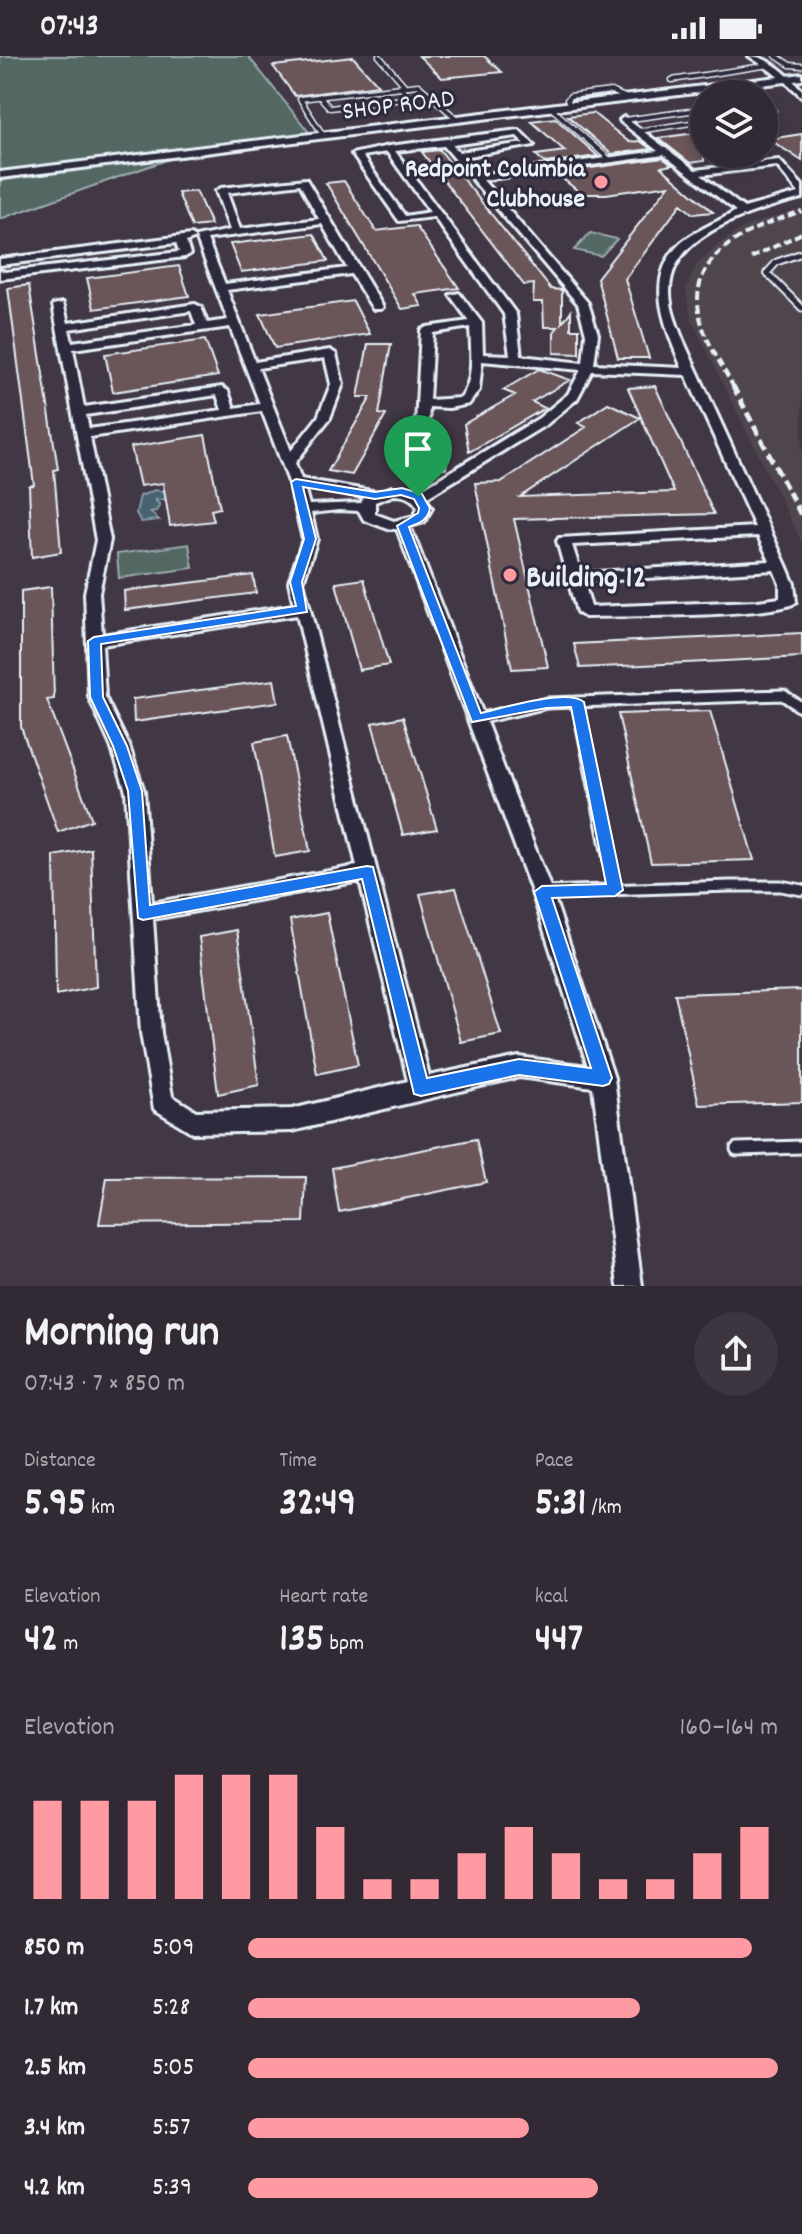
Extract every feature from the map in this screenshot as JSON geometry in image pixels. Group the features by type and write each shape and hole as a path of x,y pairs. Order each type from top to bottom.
{"street":[{"path":"753,56 787,78 802,95"},
{"name":"SHOP ROAD","path":"0,175 802,77"},
{"path":"624,120 742,211"},
{"path":"437,214 402,219 356,154 519,133 530,145 457,155"},
{"path":"303,510 371,501 392,491 418,497 543,421 573,396 588,367 592,334 583,303 446,143"},
{"path":"389,149 510,314 516,359"},
{"path":"476,178 667,152"},
{"path":"694,173 779,163 802,193 742,211 684,246 666,273 664,304 690,372 779,565 787,584 788,602 758,606 585,612 564,541 763,531"},
{"path":"236,233 221,191 303,181 377,307"},
{"path":"0,262 325,221"},
{"path":"201,237 296,482 310,539 296,582 421,1088"},
{"path":"0,273 0,276 185,254 180,240"},
{"path":"220,288 354,270"},
{"path":"423,403 465,401 473,390 477,357 476,323 455,295"},
{"path":"59,305 103,540 92,593 97,697 120,746 135,791 151,1033 162,1102 193,1122 292,1120 519,1067 603,1078"},
{"path":"63,327 195,307 203,327"},
{"path":"67,346 234,323"},
{"path":"421,443 427,330 476,323"},
{"path":"251,366 330,354 337,384 324,418 288,463"},
{"path":"477,357 690,372"},
{"path":"79,412 222,391 229,412"},
{"path":"83,434 266,407"},
{"path":"296,482 371,501"},
{"path":"371,501 369,517 375,522 403,526 419,519 423,513 425,508 418,497"},
{"path":"403,526 542,892 603,1078 630,1286"},
{"path":"575,578 779,565"},
{"path":"94,641 303,609"},
{"path":"143,913 367,872"}],"lane":[{"path":"319,96 330,108 411,98 379,56"},
{"path":"776,56 790,65 802,66"},
{"path":"672,80 769,65"},
{"path":"323,135 299,101 402,86 424,87 457,119"},
{"path":"376,89 386,101"},
{"path":"345,93 357,105"},
{"path":"550,107 610,160"},
{"path":"624,120 690,111"},
{"path":"638,131 690,123"},
{"path":"802,253 770,266 767,273 802,308"},
{"path":"477,719 547,703 783,695 802,708"},
{"path":"577,702 615,890"},
{"path":"542,892 730,886 781,886 802,890"},
{"path":"737,1149 802,1147"}],"shaded area":[{"path":"802,208 802,543 691,319 686,290 696,265 717,245 746,226"}],"green space":[{"path":"0,56 248,56 312,136 192,151 0,219 0,181 150,157 0,175"},
{"path":"590,233 617,239 601,256 574,250"},
{"path":"189,544 193,568 119,578 117,554"}],"water":[{"path":"155,490 169,492 168,499 155,500 160,505 156,511 150,512 159,520 141,522 136,513 140,496"}],"building":[{"path":"419,56 484,56 502,72 442,78"},
{"path":"353,57 378,85 295,96 273,66"},
{"path":"593,113 629,142 640,141 651,149 611,154 568,116"},
{"path":"555,118 598,156 545,163 536,155 565,151 531,121"},
{"path":"690,134 690,163 658,138"},
{"path":"802,134 802,161 778,145 778,138"},
{"path":"440,150 551,289 562,290 562,323 571,311 571,329 579,329 579,354 554,353 554,332 558,327 544,327 543,302 533,302 534,284 524,285 422,152"},
{"path":"663,158 672,165 661,167 713,212 693,214 681,204 625,279 649,358 618,358 597,278 669,185 606,194 582,194 555,173"},
{"path":"344,181 376,231 416,226 459,288 415,294 422,306 402,309 326,183"},
{"path":"196,191 211,225 192,227 178,193"},
{"path":"314,234 328,261 241,272 230,244"},
{"path":"179,266 189,296 94,309 87,278"},
{"path":"29,285 58,469 54,470 61,552 32,557 29,486 34,485 8,288"},
{"path":"353,301 370,334 275,348 260,314"},
{"path":"205,340 218,376 113,392 105,354"},
{"path":"368,344 391,344 379,414 386,415 352,475 328,471 371,397 358,397"},
{"path":"539,369 570,380 532,402 545,408 469,452 464,424 515,395 503,390"},
{"path":"655,386 714,514 514,519 548,667 512,669 475,483 501,482 586,427 578,423 608,403 640,418 520,497 674,492 628,388"},
{"path":"205,435 220,508 211,510 214,521 170,526 163,483 140,486 131,447"},
{"path":"449,439 446,468 431,467 433,448"},
{"path":"253,575 256,593 125,610 124,591"},
{"path":"364,579 389,665 359,670 336,583"},
{"path":"51,587 54,699 47,700 92,820 58,832 21,727 21,591"},
{"path":"802,633 802,657 706,662 580,668 574,644"},
{"path":"274,680 278,702 134,722 133,699"},
{"path":"710,711 754,860 651,863 618,714"},
{"path":"403,717 437,829 403,835 372,723"},
{"path":"287,736 310,851 275,857 254,742"},
{"path":"91,849 96,987 56,995 54,856"},
{"path":"456,888 501,1034 461,1042 420,894"},
{"path":"327,913 358,1065 317,1074 290,920"},
{"path":"237,930 259,1085 218,1094 199,937"},
{"path":"802,990 802,1102 699,1105 675,994"},
{"path":"476,1139 486,1182 339,1212 332,1168"},
{"path":"306,1177 304,1222 99,1224 107,1178"}],"railway":[{"path":"734,388 711,347 701,321 698,298 702,278 711,261 725,247 762,226 802,211"},
{"path":"751,258 802,233"},
{"path":"733,386 802,517"}],"place":[{"name":"Redpoint Columbia Clubhouse","path":"601,182"},
{"name":"Building 12","path":"510,575"}],"route":[{"path":"296,482 375,495 402,491 418,497 425,508 423,513 419,519 403,526 477,719 547,703 577,702 615,890 542,892 603,1078 519,1067 421,1088 367,872 143,913 135,791 120,746 97,697 94,641 303,609 296,582 310,539 296,482"}]}
